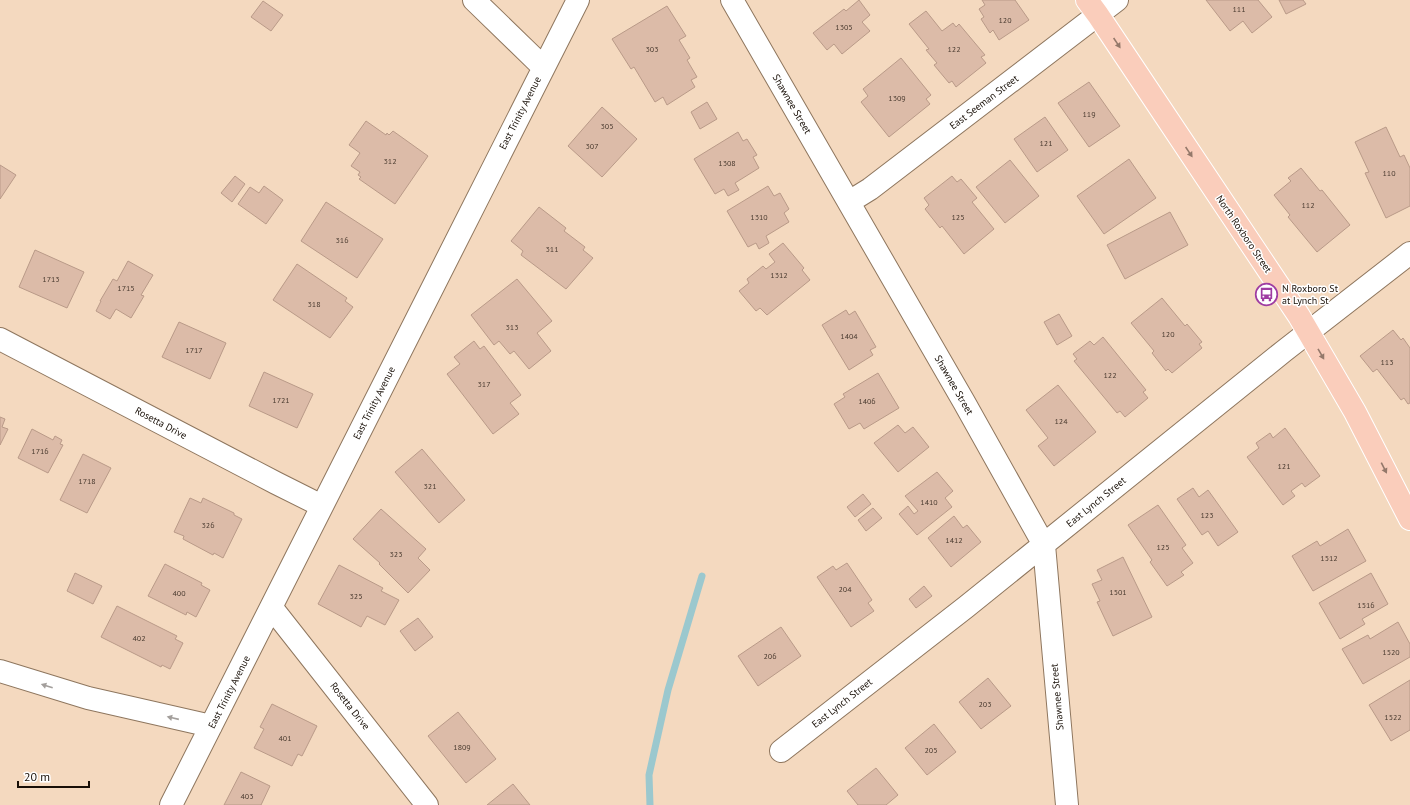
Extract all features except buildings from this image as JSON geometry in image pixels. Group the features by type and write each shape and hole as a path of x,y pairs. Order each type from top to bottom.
{"main road":[{"name":"North Roxboro Street","path":"1092,7 1308,332 1355,412 1410,519"}],"street":[{"path":"474,0 543,67"},
{"name":"East Trinity Avenue","path":"171,805 272,608 578,0"},
{"name":"Shawnee Street","path":"732,0 964,402 1044,545 1067,805"},
{"name":"East Seeman Street","path":"849,202 870,189 1092,7 1117,0"},
{"name":"East Lynch Street","path":"781,751 1044,545 1308,332 1410,252"},
{"name":"Rosetta Drive","path":"0,339 276,484 322,506"},
{"name":"Rosetta Drive","path":"272,608 427,805"},
{"path":"0,671 88,698 211,726"}],"waterway":[{"path":"650,805 649,775 668,690 702,576"}],"place":[{"name":"N Roxboro St at Lynch St","path":"1267,294"}]}
